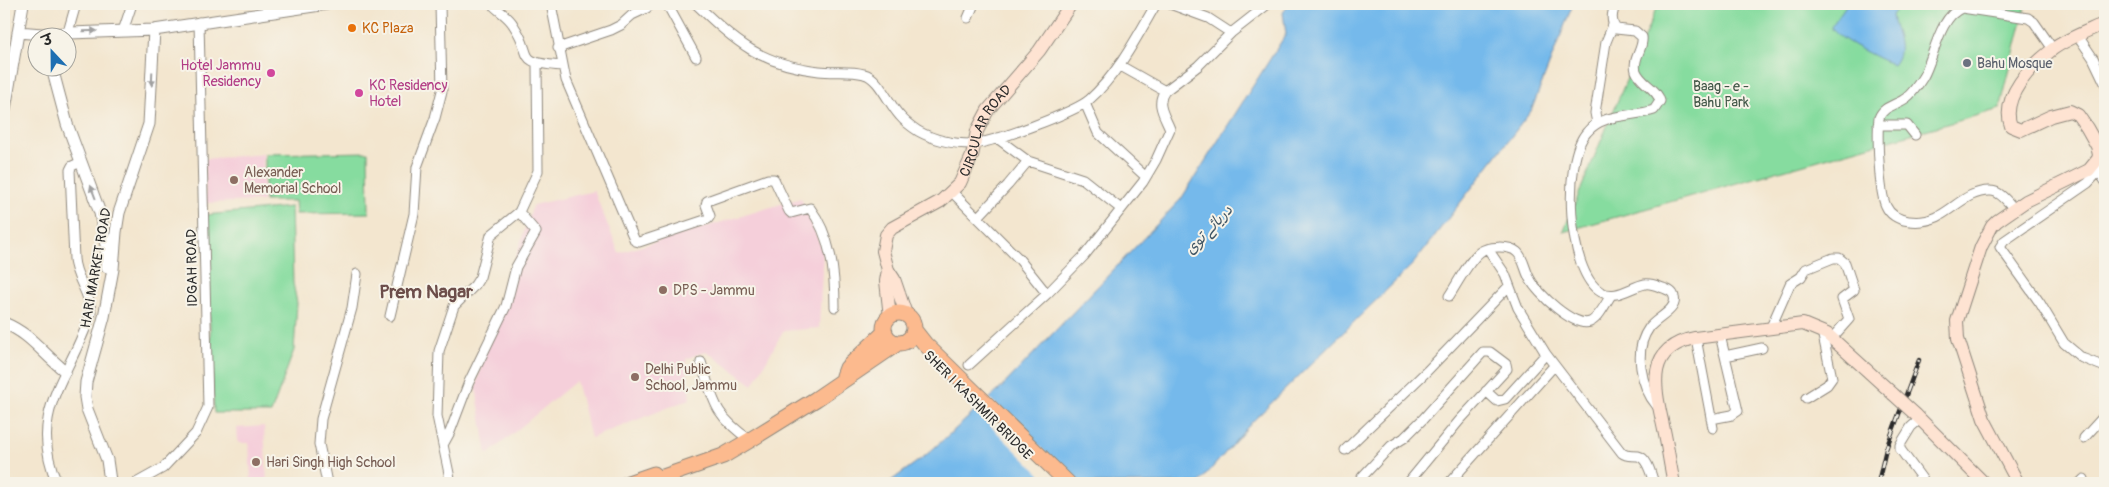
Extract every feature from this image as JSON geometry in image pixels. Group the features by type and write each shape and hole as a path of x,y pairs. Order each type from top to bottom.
{"main road":[{"name":"CIRCULAR ROAD","path":"888,270 883,251 886,234 892,228 941,201 952,192 967,170 976,131 988,110 1039,51 1070,4"},
{"path":"2018,483 1984,419 1958,339 1956,325 1985,236 1997,220 2014,209 2082,175 2098,159 2099,150 2095,141 2078,115 2070,111 2051,116 2021,130 2014,129 2011,126 2009,117 2010,106 2016,87 2053,49 2105,23"},
{"path":"888,270 894,279 906,314 914,323 913,341"},
{"path":"888,270 886,281 890,316 885,324 885,332 892,341 913,341 1068,483"},
{"path":"890,316 900,313 906,314"},
{"path":"1674,483 1665,435 1657,406 1655,380 1662,357 1673,345 1696,338 1798,323 1827,335 1918,417 1984,483"},
{"path":"842,380 847,368 885,332"},
{"path":"646,483 723,456 816,400 842,380 913,341"},
{"name":"SHER I KASHMIR BRIDGE","path":"913,341 1057,483"},
{"path":"628,483 719,450 734,448"}],"street":[{"path":"4,115 23,4"},
{"path":"69,28 76,4"},
{"path":"123,31 132,4"},
{"path":"78,32 154,30 265,8 327,4"},
{"path":"390,316 414,214 417,167 435,118 442,91 440,4"},
{"path":"492,4 511,20 519,33 526,56 537,64 562,66"},
{"path":"551,4 558,48 566,80 634,240 639,242 708,219 710,217 706,205 707,201 771,178 776,181 789,212 810,208 823,232 834,271 835,307"},
{"path":"558,48 621,25 632,15 646,8 648,4"},
{"path":"667,4 696,57"},
{"path":"696,4 730,37 745,47 779,63 821,71 865,74 876,81 900,116 919,131 947,142 974,144 997,138 1085,103 1119,65 1156,4"},
{"path":"968,18 974,4"},
{"path":"1170,4 1208,18 1231,33"},
{"path":"969,365 1047,294 1084,256 1146,177 1170,129 1160,104 1161,96 1165,91 1198,66 1231,33 1268,4"},
{"path":"1597,123 1596,113 1606,42 1613,25 1612,18 1616,4"},
{"path":"2014,209 1999,194 1991,191 1976,193 1946,212 1928,220 1913,222 1888,210 1882,197 1878,125 1880,114 1905,99 1919,84 1930,64 1941,32 1950,16 1962,8 2028,18 2034,22 2053,49"},
{"name":"IDGAH ROAD","path":"136,483 163,468 196,433 208,407 199,22"},
{"path":"1613,25 1616,29 1635,32 1642,37 1643,43 1636,62 1636,68 1644,82 1658,95 1660,101 1654,110 1597,123 1586,132 1577,147 1573,164 1572,219 1574,242 1584,268 1595,287 1602,292 1612,295 1646,284 1652,284 1670,290 1674,294 1675,299 1672,308 1648,329 1641,356 1642,377 1649,396 1657,406"},
{"name":"HARI MARKET ROAD","path":"110,482 107,460 92,425 85,396 86,382 104,317 113,269 116,232 120,213 149,124 154,30"},
{"path":"18,32 28,34"},
{"path":"2078,36 2093,58 2105,83"},
{"path":"451,483 437,416 437,367 439,351 451,311 480,277 490,235 519,212 538,171 537,64"},
{"path":"1119,65 1165,91"},
{"path":"55,78 67,124 104,226 108,291"},
{"path":"1085,103 1098,133 1146,177"},
{"path":"1878,125 1907,125 1915,135"},
{"path":"997,138 1028,161 1083,179 1121,209"},
{"path":"978,217 1028,161"},
{"path":"2105,161 2099,172 2075,193 2004,241 2000,247 2040,303 2064,343 2082,358 2105,367"},
{"path":"57,483 47,454 48,417 54,394 91,313 91,306 76,272 74,259 70,170 72,166 81,162"},
{"path":"2099,172 2105,181"},
{"path":"952,192 1026,266 1047,294"},
{"path":"444,443 469,382 506,306 516,266 536,232 519,212"},
{"path":"1449,296 1478,253 1488,249 1510,248 1518,253 1528,278 1538,290 1565,314 1578,322 1582,323 1593,320 1612,295"},
{"path":"1488,249 1504,274 1518,308 1554,366 1622,453 1645,460 1654,483"},
{"path":"1771,327 1790,284 1801,278 1806,269 1833,258 1839,258 1847,267 1854,290 1842,299 1848,319 1827,335 1832,378 1828,385 1806,398"},
{"path":"327,483 319,444 321,419 352,308 357,274"},
{"path":"1345,450 1427,371 1509,286"},
{"path":"4,323 25,333 49,358 65,371"},
{"path":"1696,338 1712,424 1738,411 1720,335"},
{"path":"1725,356 1762,348"},
{"path":"1362,477 1392,446 1404,438 1417,425 1479,356 1486,351 1506,364 1508,367 1408,483"},
{"path":"1486,391 1497,401 1505,399 1546,354"},
{"path":"701,362 718,411 736,430 750,440"},
{"path":"1448,483 1554,366"},
{"path":"2084,438 2105,415"},
{"path":"1918,417 1900,445 1900,448 1925,483"}],"shaded area":[{"name":"Alexander Memorial School","path":"263,154 263,201 206,203 204,159"},
{"name":"DPS - Jammu","path":"594,191 619,253 801,198 823,251 819,328 783,331 753,385 706,351 686,359 690,399 591,438 576,381 487,455 476,387 487,343 533,205"},
{"path":"264,426 267,483 251,483 249,443 238,443 237,428"}],"green space":[{"name":"Baag - e - Bahu Park","path":"1658,4 2026,4 2000,109 1563,232"},
{"path":"368,152 369,213 296,214 295,201 265,201 265,154"},
{"path":"291,207 293,283 297,303 294,350 271,413 214,413 205,215"}],"water":[{"name":"دریائے توی","path":"1288,4 1573,4 1531,111 1413,264 1252,422 1199,483 888,483 925,456 998,391 1181,199 1286,34 1283,13"},
{"path":"1847,4 1901,4 1892,15 1899,47 1897,59 1893,65 1841,37 1831,27"}],"pier":[{"path":"988,397 1077,483 1049,483 974,410"}],"railway":[{"path":"1878,483 1886,449 1919,360"}],"place":[{"name":"KC Plaza","path":"352,28"},
{"name":"Bahu Mosque","path":"1967,63"},
{"name":"Hotel Jammu Residency","path":"271,73"},
{"name":"KC Residency Hotel","path":"359,93"},
{"name":"Alexander Memorial School","path":"234,180"},
{"name":"DPS - Jammu","path":"663,290"},
{"name":"Delhi Public School, Jammu","path":"635,377"},
{"name":"Hari Singh High School","path":"256,462"}],"district":[{"name":"Prem Nagar","path":"426,292"}]}
